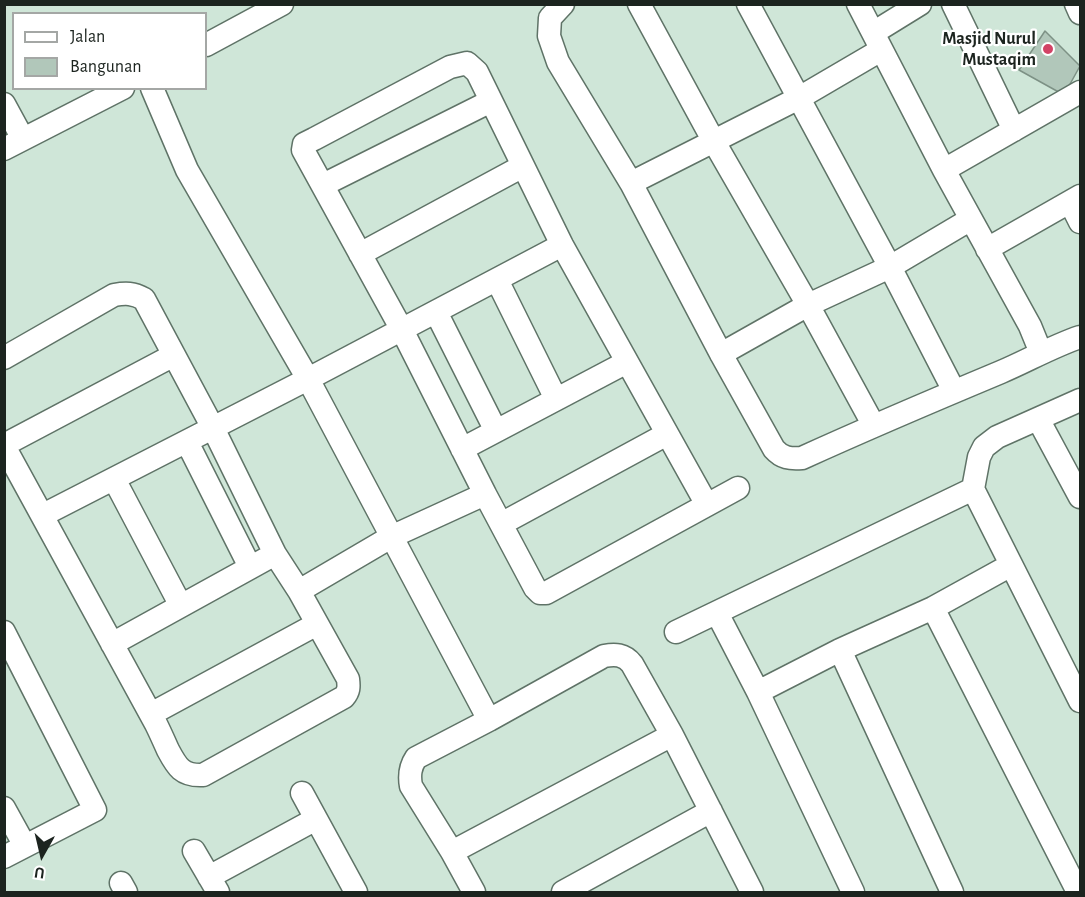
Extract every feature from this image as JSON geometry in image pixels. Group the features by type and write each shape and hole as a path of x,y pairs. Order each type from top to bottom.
{"street":[{"path":"207,44 282,4"},
{"path":"563,4 550,18 549,36 558,62 631,183 774,449 784,457 802,458 1080,337"},
{"path":"639,4 874,426"},
{"path":"748,4 954,391"},
{"path":"858,4 944,170 1030,326 1041,353"},
{"path":"631,183 799,98 877,42 920,4"},
{"path":"953,4 1014,130"},
{"path":"1076,4 1080,13"},
{"path":"707,505 562,245 477,72 467,63 450,67 304,144 303,150 402,330 485,494 535,588 540,593 544,594 707,505 738,488"},
{"path":"4,104 14,144 119,90"},
{"path":"153,90 187,170 308,379 489,720"},
{"path":"944,170 1080,92"},
{"path":"323,186 491,101"},
{"path":"360,254 523,166"},
{"path":"987,249 1077,207"},
{"path":"721,354 808,305 890,267 971,219"},
{"path":"43,515 562,245"},
{"path":"496,280 556,399"},
{"path":"4,358 114,295 135,294 144,299 174,355 213,428 275,554 299,591 348,680 348,692 344,697 203,775 184,772 176,766 151,714 4,446 174,355"},
{"path":"436,312 496,431"},
{"path":"462,449 627,362"},
{"path":"1080,400 997,437 984,447 979,457 973,489 1080,701"},
{"path":"1038,419 1080,494"},
{"path":"501,524 667,434"},
{"path":"187,442 250,567"},
{"path":"114,479 181,606"},
{"path":"675,632 973,489"},
{"path":"299,591 392,537 485,494"},
{"path":"112,644 275,554"},
{"path":"758,692 840,650 933,608 1011,565"},
{"path":"933,608 1078,892"},
{"path":"717,613 758,692 853,892"},
{"path":"151,714 317,624"},
{"path":"4,632 95,810 4,857"},
{"path":"840,650 952,892"},
{"path":"474,892 411,786 410,769 416,758 603,656 612,654 627,658 632,664 672,735 752,892"},
{"path":"452,852 672,735"},
{"path":"302,793 352,891"},
{"path":"4,807 25,846"},
{"path":"563,892 711,812"},
{"path":"194,851 213,885 316,819"}],"building":[{"name":"Masjid Nurul Mustaqim","path":"1045,31 1080,66 1064,95 1019,70"}],"place":[{"name":"Masjid Nurul Mustaqim","path":"1048,49"}]}
